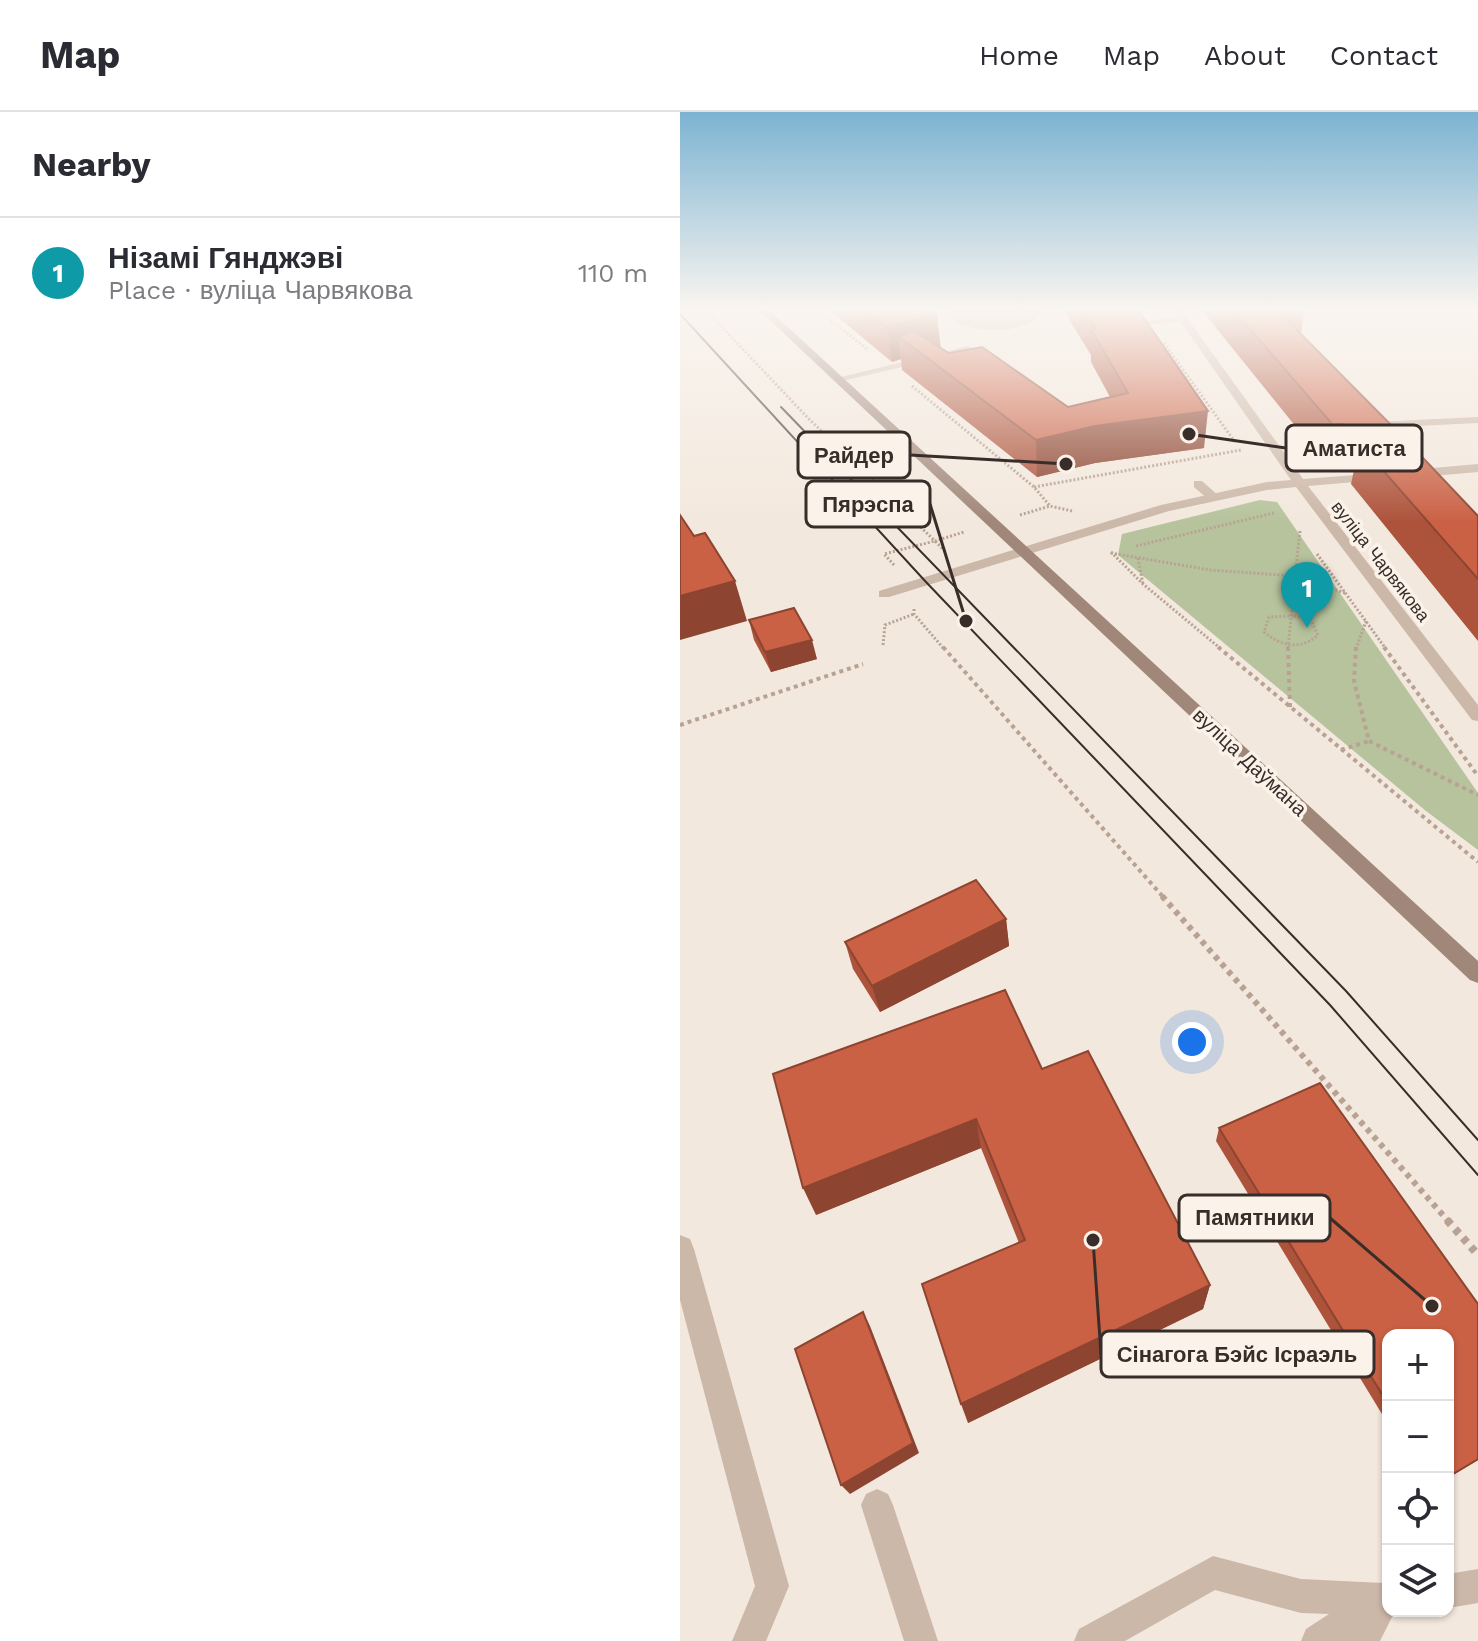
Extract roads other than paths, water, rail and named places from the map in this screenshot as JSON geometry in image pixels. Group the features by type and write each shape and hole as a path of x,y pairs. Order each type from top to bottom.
{"main road":[{"name":"вуліца Даўмана","path":"838,379 1478,974"}],"street":[{"name":"вуліца Чарвякова","path":"1227,379 1316,506 1478,716"},
{"path":"1365,414 1391,441"},
{"path":"1376,425 1478,420"},
{"path":"1410,462 1436,490"},
{"path":"884,594 1022,550 1214,497 1301,482 1478,468"},
{"path":"1198,484 1214,497"},
{"path":"680,1249 772,1586 749,1641"},
{"path":"877,1505 921,1641"},
{"path":"1091,1641 1213,1573 1301,1596 1382,1600"},
{"path":"1454,1590 1478,1586"},
{"path":"1318,1641 1382,1602"},
{"path":"1362,1641 1382,1607"}],"tram line":[{"path":"740,379 926,582 1330,1005 1478,1175"},
{"path":"781,407 1346,991 1478,1140"}],"place":[{"name":"Аматиста","path":"1189,434"},
{"name":"Райдер","path":"1066,464"},
{"name":"Пярэспа","path":"966,621"},
{"name":"Нізамі Гянджэві","path":"1307,628"},
{"name":"Сінагога Бэйс Ісраэль","path":"1093,1240"},
{"name":"Памятники","path":"1432,1306"}]}
